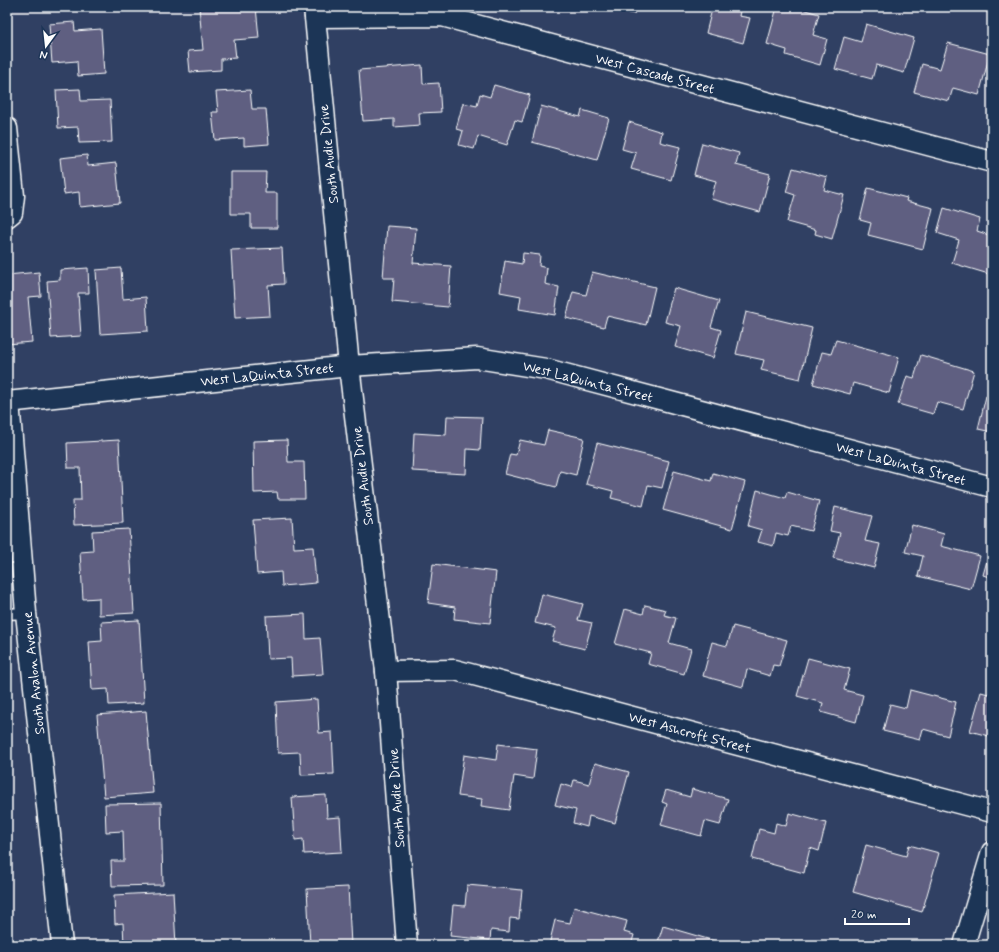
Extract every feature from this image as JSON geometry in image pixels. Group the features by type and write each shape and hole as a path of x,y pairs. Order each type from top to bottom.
{"street":[{"name":"West Cascade Street","path":"314,12 442,16 992,162"},
{"name":"South Audie Drive","path":"314,12 349,366 386,671 407,945"},
{"path":"7,128 14,196 12,213 7,217"},
{"name":"West LaQuinta Street","path":"8,402 349,366 477,358 546,368 992,487"},
{"name":"South Avalon Avenue","path":"8,402 17,613 62,945"},
{"name":"West Ashcroft Street","path":"386,671 455,670 992,812"},
{"path":"964,945 992,852"}],"building":[{"path":"59,7 92,7 60,10"},
{"path":"199,7 256,7 259,38 234,40 236,58 221,59 221,70 190,72 188,51 203,50"},
{"path":"606,7 636,7 634,14"},
{"path":"704,7 741,7 739,16 750,18 743,43 706,33 712,9"},
{"path":"777,7 795,7 819,14 813,35 827,39 820,65 786,55 787,50 767,44"},
{"path":"74,22 75,31 101,29 104,74 78,76 77,61 52,63 49,24"},
{"path":"866,24 914,38 904,73 876,65 872,79 835,69 844,37 861,42"},
{"path":"948,43 990,54 979,95 953,88 949,101 914,92 922,64 940,69"},
{"path":"422,65 423,84 439,83 441,112 419,113 420,125 394,127 394,119 363,121 359,70"},
{"path":"494,85 530,95 522,122 515,120 507,145 478,136 474,149 459,145 463,131 456,129 463,103 477,106 480,94 490,97"},
{"path":"80,89 81,101 110,100 112,142 79,143 78,127 58,128 56,90"},
{"path":"250,90 252,109 266,109 269,144 244,146 244,138 215,140 212,112 218,112 216,92"},
{"path":"541,106 580,117 582,110 609,118 597,160 532,142"},
{"path":"629,122 662,132 660,142 680,147 671,180 631,169 636,153 622,149"},
{"path":"702,143 739,153 736,165 770,174 760,212 711,199 716,181 694,175"},
{"path":"87,155 88,166 116,163 120,203 80,207 79,192 64,194 60,158"},
{"path":"793,168 827,177 824,190 844,195 832,239 815,234 816,230 787,222 795,195 786,192"},
{"path":"231,172 266,172 265,193 277,193 277,228 251,228 251,214 231,214"},
{"path":"868,188 907,198 906,201 933,208 923,249 868,235 871,223 860,220"},
{"path":"944,208 980,219 977,231 992,236 992,275 952,263 959,240 937,233"},
{"path":"387,226 416,228 413,263 451,266 448,307 392,302 394,278 383,278"},
{"path":"282,248 284,284 268,285 270,316 235,318 231,250"},
{"path":"523,253 540,255 539,266 547,268 545,284 559,287 555,315 519,309 521,296 500,292 505,261 522,264"},
{"path":"88,268 89,293 78,293 81,336 51,338 47,281 60,280 60,270"},
{"path":"121,268 123,299 146,297 148,331 100,334 96,270"},
{"path":"39,272 41,296 28,297 32,342 7,344 7,275"},
{"path":"592,272 655,287 646,325 607,316 604,327 566,318 573,292 586,295"},
{"path":"674,288 719,301 711,327 721,330 713,358 675,347 681,326 665,322"},
{"path":"746,312 812,328 800,379 761,370 764,360 736,354"},
{"path":"836,340 899,357 889,393 853,383 850,394 813,384 822,352 831,354"},
{"path":"921,355 974,371 963,409 937,402 933,414 898,404 907,376 914,378"},
{"path":"986,396 992,398 992,432 978,429"},
{"path":"447,416 482,417 480,450 467,449 466,474 412,471 414,433 446,435"},
{"path":"548,430 584,438 576,475 560,471 556,487 505,474 510,454 516,455 520,440 544,445"},
{"path":"119,440 123,523 74,525 73,500 81,500 80,468 68,468 67,443"},
{"path":"287,440 288,462 304,462 305,499 278,499 277,492 254,493 253,441"},
{"path":"597,443 669,461 662,488 648,485 643,506 611,498 613,491 586,484"},
{"path":"674,471 711,481 713,473 745,482 732,529 663,510"},
{"path":"757,490 785,498 787,492 819,501 811,531 791,526 788,536 776,533 773,546 758,542 762,530 748,526"},
{"path":"835,507 872,516 865,541 880,544 874,568 833,558 840,533 830,531"},
{"path":"292,518 294,548 313,547 316,583 282,586 281,572 257,574 253,520"},
{"path":"912,525 944,534 941,546 980,556 971,589 918,576 923,556 905,552"},
{"path":"129,529 134,613 99,615 99,598 83,599 80,552 93,551 92,531"},
{"path":"990,550 992,550 992,578 983,575"},
{"path":"433,564 496,572 490,623 454,619 455,607 428,603"},
{"path":"542,594 583,604 578,620 592,623 585,649 552,641 556,628 535,623"},
{"path":"645,605 666,610 664,615 676,618 669,643 691,649 684,674 648,664 651,653 615,644 625,609 643,614"},
{"path":"305,614 306,639 320,638 323,674 292,676 291,658 268,659 266,616"},
{"path":"139,620 144,703 109,705 108,689 92,690 89,642 102,641 101,622"},
{"path":"733,626 787,640 779,666 773,665 770,676 747,669 743,687 703,676 712,642 727,646"},
{"path":"808,658 850,669 844,690 863,695 856,722 821,712 823,703 797,696"},
{"path":"910,690 956,702 948,736 923,729 920,740 883,731 890,704 906,708"},
{"path":"981,692 992,695 992,737 970,731"},
{"path":"317,699 319,733 332,732 334,774 301,775 300,752 278,753 276,702"},
{"path":"146,711 153,793 104,797 97,715"},
{"path":"498,744 537,749 533,779 514,776 509,810 481,806 482,799 458,796 464,755 496,760"},
{"path":"595,763 629,772 615,823 589,816 587,827 573,823 576,810 555,805 561,784 572,787 574,780 589,784"},
{"path":"692,789 728,799 720,825 705,821 701,836 661,825 667,804 662,802 666,790 690,797"},
{"path":"326,795 327,818 340,817 342,852 304,854 303,839 295,840 292,797"},
{"path":"161,803 163,885 112,886 111,861 124,861 123,831 106,832 105,804"},
{"path":"789,813 826,823 819,851 810,848 804,873 752,859 759,829 774,833 776,823 786,826"},
{"path":"866,845 906,856 909,845 939,853 922,912 853,892"},
{"path":"467,885 522,890 519,919 510,918 509,932 491,930 490,940 450,936 453,905 465,906"},
{"path":"348,887 351,945 310,945 307,889"},
{"path":"173,892 176,945 124,945 123,923 115,924 114,895"},
{"path":"574,907 627,921 624,932 634,935 631,945 549,945 555,920 570,923"},
{"path":"663,926 725,944 657,945"}]}
